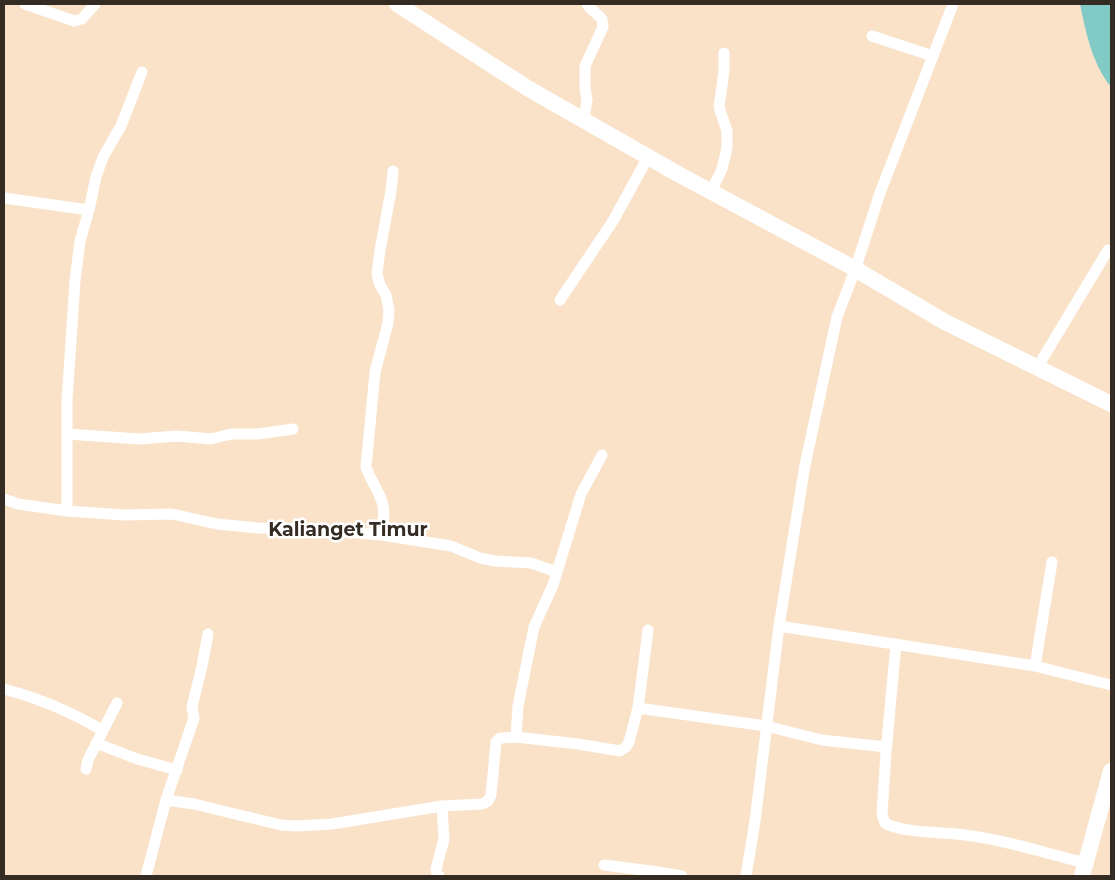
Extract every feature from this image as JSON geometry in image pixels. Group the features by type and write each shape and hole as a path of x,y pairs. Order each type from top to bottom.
{"main road":[{"path":"397,4 529,89 648,157 855,270 945,322 1111,404"},
{"path":"1084,870 1106,810 1111,771"}],"street":[{"path":"25,4 74,21 82,19 95,4"},
{"path":"584,119 587,100 584,77 585,66 603,27 602,18 587,4"},
{"path":"746,876 755,821 779,626 804,465 837,317 855,270 880,193 953,4"},
{"path":"872,36 933,56"},
{"path":"711,192 722,169 727,148 727,131 719,107 724,71 724,53"},
{"path":"67,511 67,401 75,280 80,241 103,157 121,126 142,72"},
{"path":"560,300 613,221 648,157"},
{"path":"382,535 384,509 381,499 369,478 366,467 375,372 388,323 389,310 386,295 380,285 378,274 380,250 393,172"},
{"path":"4,198 89,210"},
{"path":"1037,368 1108,250"},
{"path":"67,434 139,440 177,436 210,439 231,434 258,434 293,429"},
{"path":"516,737 518,706 534,628 553,585 582,494 602,455"},
{"path":"4,499 18,504 67,511 124,515 172,514 198,521 225,525 382,535 451,546 480,558 495,561 531,563 557,572"},
{"path":"1035,666 1052,562"},
{"path":"779,626 1035,666 1111,685"},
{"path":"166,800 194,804 280,825 341,823 442,806 482,804 488,801 491,795 496,742 500,738 516,737 620,751 626,747 638,708 648,630"},
{"path":"146,876 166,800 194,718 192,707 208,634"},
{"path":"896,644 886,747 882,814 885,823 890,826 966,835 1025,847 1084,870"},
{"path":"4,689 43,701 76,715 102,730"},
{"path":"86,769 88,760 102,730 117,703"},
{"path":"638,708 766,726 822,740 886,747"},
{"path":"96,743 137,759 177,770"},
{"path":"439,876 436,869 444,839 442,806"},
{"path":"604,865 651,870 682,876"}],"water":[{"path":"1080,4 1111,4 1111,87 1094,58 1087,37"}],"district":[{"name":"Kalianget Timur","path":"348,530"}]}
